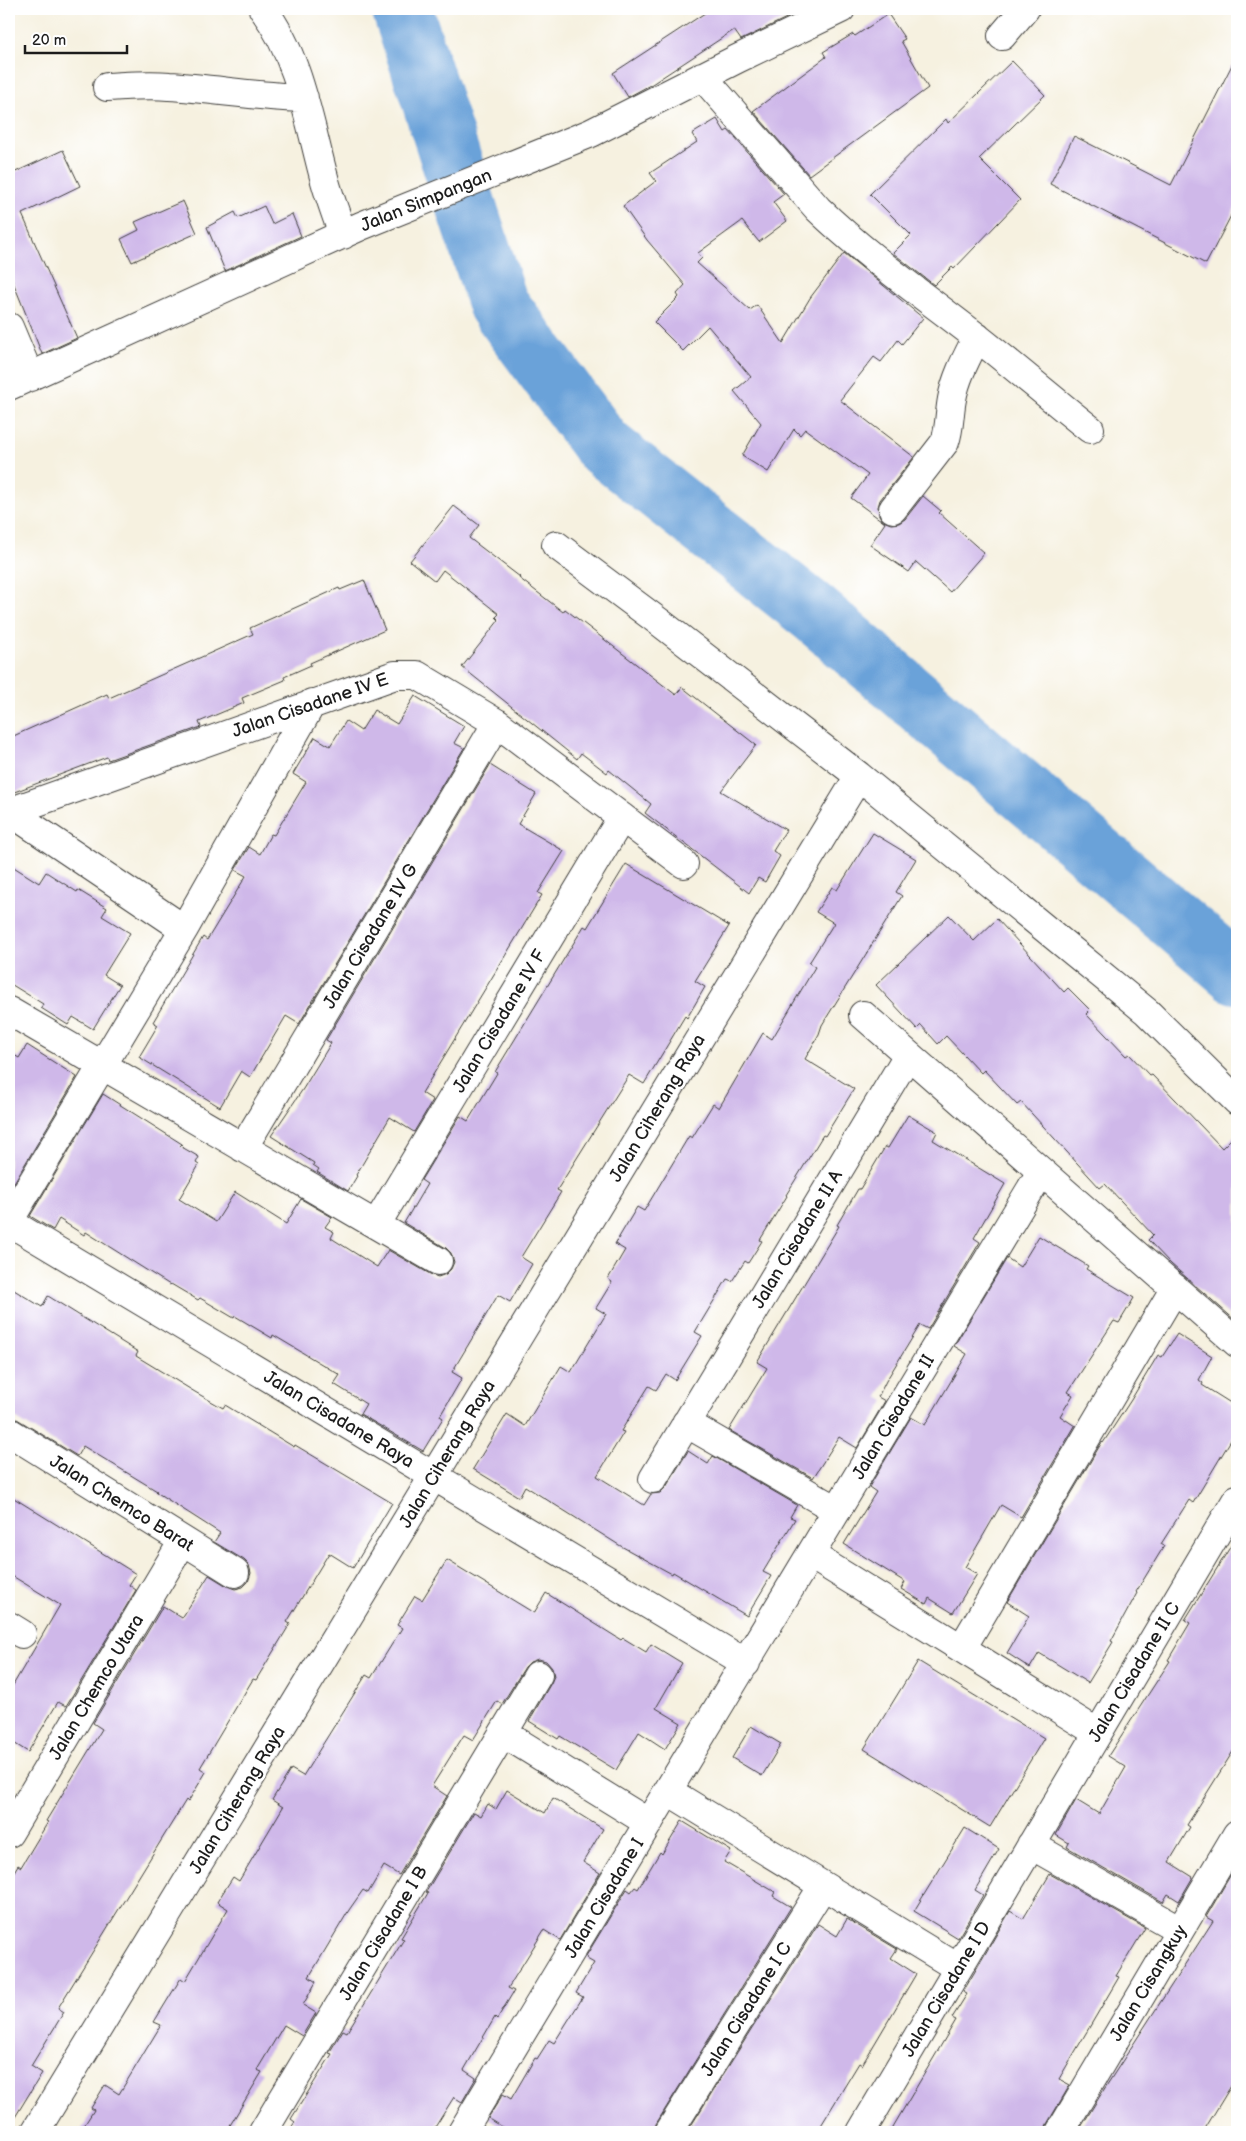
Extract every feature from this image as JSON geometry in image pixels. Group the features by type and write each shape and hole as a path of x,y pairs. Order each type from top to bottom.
{"street":[{"path":"263,9 277,28 304,98 326,182 352,231"},
{"name":"Jalan Simpangan","path":"20,382 352,231 590,133 841,9"},
{"path":"1002,36 1025,9"},
{"path":"702,76 835,226 913,290 977,337 1090,430"},
{"path":"107,87 166,85 218,89 266,97 304,98"},
{"path":"9,327 20,382"},
{"path":"894,509 945,442 952,398 960,372 977,337"},
{"path":"556,545 859,776 1147,1012 1237,1101"},
{"name":"Jalan Cisadane IV E","path":"9,811 395,675 417,675 497,723 684,864"},
{"path":"9,1221 184,929 312,703"},
{"name":"Jalan Cisadane IV G","path":"243,1148 497,723"},
{"name":"Jalan Ciherang Raya","path":"35,2132 859,776"},
{"path":"9,811 184,929"},
{"name":"Jalan Cisadane IV F","path":"376,1225 622,817"},
{"path":"9,1011 438,1261"},
{"path":"863,1015 1237,1343"},
{"name":"Jalan Cisadane II A","path":"653,1479 908,1055"},
{"name":"Jalan Cisadane II","path":"746,1663 1041,1172"},
{"name":"Jalan Cisadane Raya","path":"9,1221 746,1663"},
{"path":"962,1648 1175,1288"},
{"path":"686,1423 837,1510"},
{"name":"Jalan Chemco Barat","path":"9,1432 235,1573"},
{"name":"Jalan Cisadane II C","path":"1031,1845 1237,1499"},
{"name":"Jalan Chemco Utara","path":"9,1833 183,1541"},
{"path":"810,1555 1098,1733"},
{"name":"Jalan Cisadane I","path":"462,2132 746,1663"},
{"name":"Jalan Cisadane I B","path":"263,2132 538,1675"},
{"path":"503,1734 649,1824"},
{"path":"668,1791 958,1968"},
{"name":"Jalan Cisangkuy","path":"1060,2132 1237,1834"},
{"path":"1031,1845 1180,1930"},
{"name":"Jalan Cisadane I D","path":"861,2132 1031,1845"},
{"name":"Jalan Cisadane I C","path":"669,2132 823,1886"}],"building":[{"path":"711,9 805,9 741,40 734,30 652,84 628,97 613,73"},
{"path":"888,14 905,39 901,41 928,88 809,175 753,111 826,57 823,52 853,34 855,36"},
{"path":"1237,55 1237,204 1206,264 1050,184 1074,136 1171,185"},
{"path":"1012,61 1045,95 979,159 1020,200 954,269 952,267 934,285 893,253 911,235 870,194 946,119 948,123"},
{"path":"717,119 725,132 728,130 784,194 773,202 787,221 759,242 742,221 698,253 702,258 697,263 750,310 757,305 783,343 810,298 844,253 923,318 902,344 898,340 881,362 874,357 840,400 914,457 880,500 878,507 879,515 883,521 891,524 899,523 905,519 923,496 984,553 950,592 916,562 909,572 870,545 885,523 851,498 868,475 805,429 800,435 794,429 768,472 742,456 761,423 734,391 751,377 708,326 683,351 654,322 679,297 677,294 685,285 647,240 623,206 656,181 650,173 697,142 692,134"},
{"path":"63,150 80,186 22,214 77,338 42,354 9,272 9,175"},
{"path":"183,201 197,233 132,262 121,239 139,230 135,222"},
{"path":"264,206 272,224 292,214 301,236 225,271 207,227 235,212 238,218"},
{"path":"454,506 479,525 469,538 519,578 563,612 565,609 676,695 682,687 756,745 721,791 786,830 773,851 780,856 765,882 758,878 749,893 645,813 651,804 609,770 607,773 581,753 577,759 462,667 499,620 496,617 499,614 443,570 435,581 410,561"},
{"path":"364,580 385,630 310,663 311,665 284,677 285,680 242,698 244,703 199,722 201,727 108,760 107,757 9,794 9,738 107,694 109,698 206,655 253,634 250,628 339,588 340,590"},
{"path":"415,696 464,726 454,743 464,748 299,1024 286,1016 250,1077 241,1071 220,1107 139,1057 158,1025 153,1022 203,937 207,940 246,876 235,870 249,847 260,854 271,834 274,835 306,782 293,774 315,737 330,746 346,721 361,731 374,710 397,724"},
{"path":"490,765 536,794 518,824 564,851 538,893 542,895 422,1093 433,1100 414,1132 390,1117 348,1191 317,1172 319,1169 313,1165 314,1163 271,1136 331,1043 326,1040"},
{"path":"873,833 916,859 896,892 902,896 822,1025 805,1059 854,1089 786,1195 748,1263 745,1261 732,1281 727,1279 695,1332 702,1336 675,1380 666,1374 656,1390 649,1386 621,1431 624,1432 597,1476 644,1505 651,1494 660,1493 666,1487 688,1451 708,1464 713,1456 797,1505 790,1517 795,1519 763,1572 771,1576 747,1616 673,1572 672,1574 619,1545 525,1486 519,1497 473,1469 507,1414 525,1426 561,1366 571,1372 606,1314 596,1308 612,1282 608,1279 625,1250 615,1244 637,1207 644,1211 689,1136 692,1138 713,1104 719,1108 763,1033 772,1039 815,967 809,963 834,923 816,912 832,887 837,890"},
{"path":"9,864 39,883 46,872 77,892 78,890 107,908 102,916 130,933 104,975 120,985 93,1029 73,1017 68,1025 41,1008 43,1004 9,983"},
{"path":"626,864 729,926 695,981 705,987 644,1084 629,1075 557,1190 561,1192 521,1257 532,1264 510,1302 498,1295 452,1372 462,1378 440,1416 443,1418 423,1451 360,1414 366,1404 334,1384 340,1375 273,1335 272,1338 235,1316 234,1318 200,1298 198,1300 170,1285 86,1232 84,1235 59,1219 53,1230 30,1216 103,1094 182,1144 180,1146 199,1157 196,1163 199,1165 179,1199 216,1222 235,1192 286,1224 301,1199 332,1217 325,1227 334,1232 331,1238 377,1267 388,1250 430,1274 438,1277 446,1274 454,1262 451,1253 446,1248 404,1223 427,1184 421,1180 460,1116 468,1121 497,1073 495,1072 584,926 587,928"},
{"path":"949,915 974,941 997,919 1064,992 1068,988 1090,1010 1086,1014 1126,1056 1129,1054 1150,1076 1152,1075 1222,1148 1237,1133 1237,1322 1171,1264 1148,1240 1153,1235 1105,1184 1100,1188 1021,1102 1017,1105 984,1070 981,1073 946,1036 938,1044 921,1025 917,1029 876,985"},
{"path":"27,1045 77,1077 9,1191 9,1052 19,1058"},
{"path":"908,1115 937,1132 933,1140 1005,1184 974,1238 980,1242 928,1329 920,1325 886,1381 878,1397 885,1401 857,1448 839,1437 813,1478 729,1430 767,1368 757,1362 839,1226 837,1225 858,1189 860,1189 885,1147 888,1148"},
{"path":"1039,1236 1088,1266 1086,1269 1134,1298 1119,1323 1114,1321 1068,1392 1073,1395 1060,1416 1075,1426 1021,1517 1001,1505 965,1567 977,1574 953,1613 929,1598 926,1604 901,1589 905,1582 844,1544 876,1492 869,1487 911,1417 925,1425 967,1354 954,1346 1007,1258 1020,1267"},
{"path":"9,1287 42,1307 48,1296 138,1352 136,1356 195,1392 223,1408 225,1405 392,1503 353,1568 329,1553 287,1622 290,1624 256,1680 253,1679 200,1768 206,1772 188,1802 186,1800 58,2008 64,2012 31,2066 42,2073 9,2127 9,1880 18,1865 21,1867 48,1822 46,1821 102,1729 93,1723 163,1606 182,1618 209,1575 235,1589 243,1587 248,1582 251,1573 249,1565 244,1560 214,1542 220,1533 157,1491 83,1446 77,1456 9,1416"},
{"path":"1177,1334 1212,1356 1199,1380 1203,1383 1202,1385 1237,1407 1237,1430 1193,1503 1189,1500 1161,1544 1164,1546 1136,1592 1111,1641 1113,1642 1088,1683 1039,1653 1030,1668 1007,1653 1029,1616 1007,1602 1102,1442 1131,1400 1158,1355 1162,1357"},
{"path":"9,1495 136,1574 129,1585 136,1590 66,1706 58,1702 28,1752 9,1740 9,1692 60,1605 9,1574"},
{"path":"1237,1536 1237,1745 1187,1825 1190,1827 1169,1862 1193,1877 1179,1901 1168,1894 1163,1902 1067,1847 1069,1843 1056,1835 1076,1800 1099,1814 1126,1767 1108,1756 1170,1661 1168,1660 1190,1623 1185,1620"},
{"path":"447,1560 534,1613 546,1593 621,1640 623,1638 646,1652 651,1644 682,1663 656,1708 681,1723 665,1749 639,1732 616,1770 560,1736 558,1739 529,1721 554,1676 552,1668 546,1661 538,1659 530,1662 502,1704 497,1701 473,1740 464,1735 432,1786 447,1796 399,1875 384,1866 368,1893 363,1890 349,1910 309,1977 316,1982 303,2005 316,2013 302,2036 284,2025 257,2070 262,2072 226,2132 80,2132 94,2110 91,2108 105,2085 119,2094 161,2025 154,2022 181,1978 185,1981 228,1909 217,1902 233,1877 239,1881 283,1807 272,1800 291,1769 303,1776 366,1675 371,1678 402,1628 397,1625 415,1596 422,1600"},
{"path":"918,1661 1044,1738 990,1827 864,1749"},
{"path":"751,1726 781,1744 762,1776 732,1758"},
{"path":"507,1790 545,1813 553,1798 603,1829 583,1862 600,1873 560,1940 544,1930 508,1988 514,1991 497,2019 495,2017 464,2070 476,2078 462,2102 454,2097 432,2132 288,2132 295,2122 291,2119 332,2054 329,2053 343,2030 347,2032 404,1939 401,1938 428,1893 426,1892 474,1812 481,1816 488,1804 496,1809"},
{"path":"682,1821 731,1851 724,1862 775,1892 773,1896 791,1907 656,2124 654,2132 511,2132 488,2118 503,2094 511,2099 535,2058 537,2059 549,2040 554,2043 583,1997 576,1993 594,1963 587,1959 588,1957 586,1956 627,1889 631,1892 635,1887 638,1889 660,1852 662,1854"},
{"path":"965,1828 999,1849 975,1890 983,1895 958,1938 914,1911"},
{"path":"1237,1864 1237,2076 1203,2132 1078,2132 1213,1921 1206,1917"},
{"path":"1050,1874 1145,1928 1116,1976 1119,1977 1059,2079 1070,2085 1044,2132 890,2132 956,2020 952,2018 967,1994 963,1992 1010,1911 1023,1919"},
{"path":"847,1919 897,1949 891,1958 916,1974 862,2065 859,2063 817,2132 687,2132 818,1924 837,1936"}],"waterway":[{"path":"402,9 498,304 603,446 814,613 1237,974"}]}
